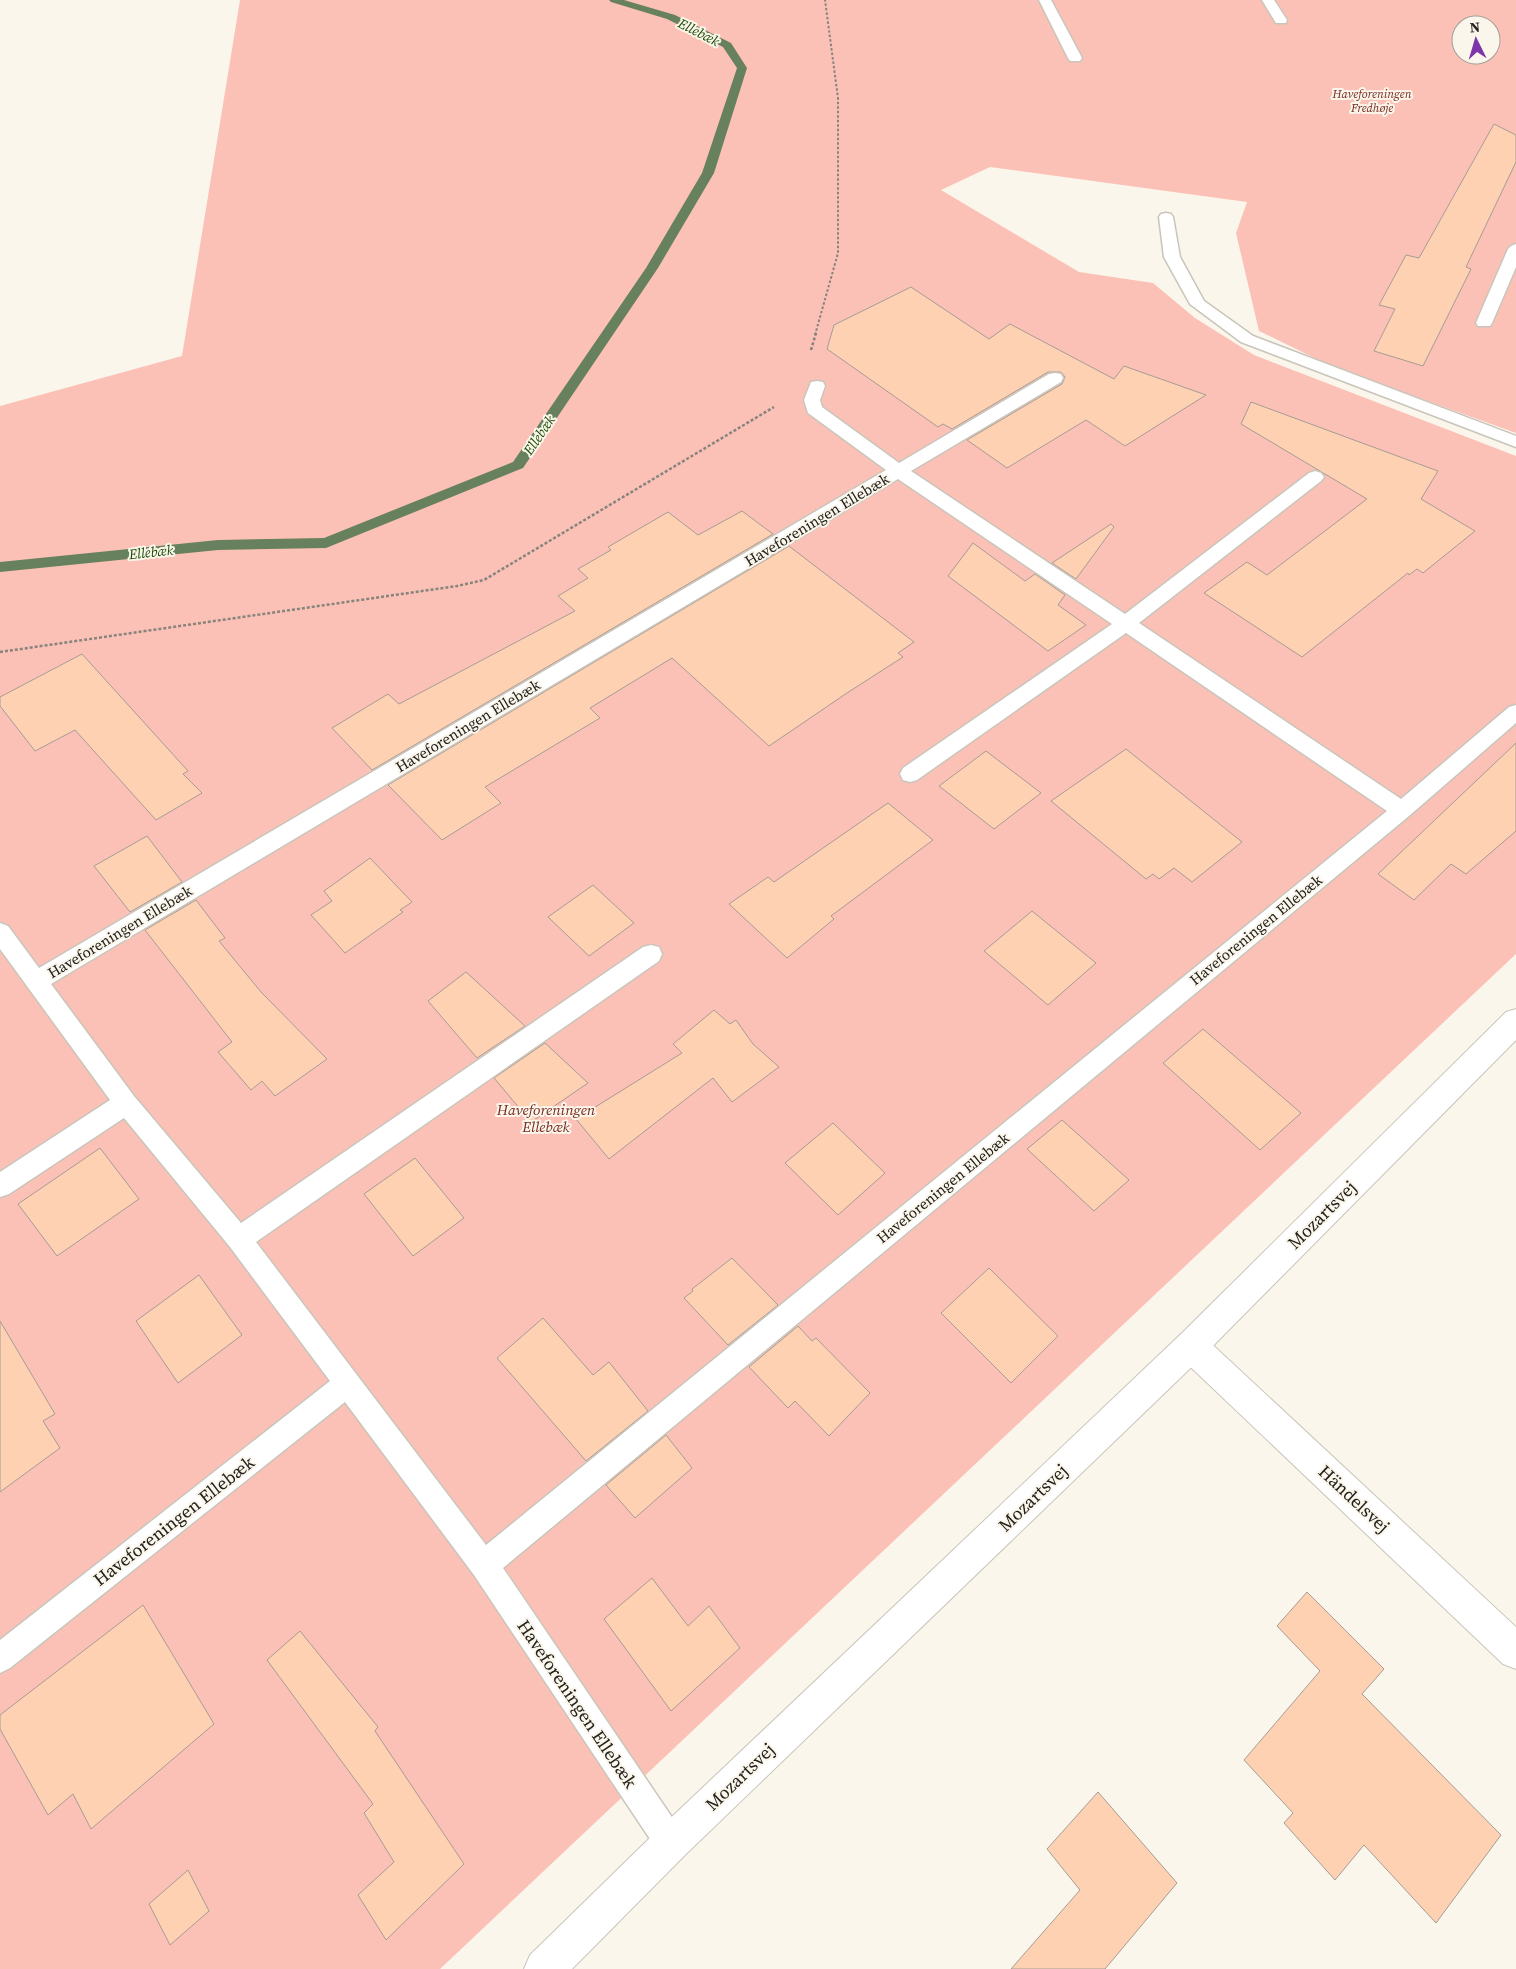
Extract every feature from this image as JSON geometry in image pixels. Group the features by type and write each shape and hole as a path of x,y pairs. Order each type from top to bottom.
{"street":[{"name":"Mozartsvej","path":"544,1969 671,1843 1192,1346 1516,1021"},
{"name":"Händelsvej","path":"1192,1346 1516,1651"}],"lane":[{"path":"1046,0 1076,58"},
{"path":"1268,0 1281,20"},
{"path":"1166,217 1172,257 1198,304 1247,339 1516,442"},
{"path":"1484,323 1516,249"},
{"name":"Haveforeningen Ellebæk","path":"37,981 1055,378"},
{"path":"814,409 812,400 817,386"},
{"name":"Haveforeningen Ellebæk","path":"814,409 899,471 1402,810"},
{"path":"910,774 1127,623 1315,477"},
{"name":"Haveforeningen Ellebæk","path":"484,1565 1402,810 1516,712"},
{"name":"Haveforeningen Ellebæk","path":"0,932 126,1102 239,1239 484,1565 671,1843"},
{"path":"239,1239 651,954"},
{"path":"0,1186 126,1102"},
{"name":"Haveforeningen Ellebæk","path":"0,1658 347,1384"}],"path":[{"path":"809,355 838,253 838,98 825,0"},
{"path":"0,652 472,584 484,580 767,409 787,404 814,409"}],"green space":[{"name":"Haveforeningen Ellebæk","path":"240,0 1516,0 1516,433 1333,367 1259,331 1236,233 1247,202 990,167 941,190 1079,272 1153,283 1195,318 1254,355 1516,456 1516,954 440,1969 0,1969 0,406 182,356"}],"building":[{"path":"1494,124 1516,135 1516,162 1466,267 1471,269 1423,366 1374,351 1395,309 1379,305 1406,255 1419,258"},
{"path":"911,287 989,339 1010,324 1114,379 1124,366 1206,395 1125,446 1086,420 1007,468 967,440 1062,384 1065,377 1061,372 1048,372 952,429 943,424 938,427 827,349 834,325"},
{"path":"1251,402 1438,471 1421,499 1475,531 1423,573 1417,569 1409,575 1408,573 1302,657 1204,593 1247,562 1267,575 1367,499 1241,424"},
{"path":"742,511 773,534 372,770 332,728 388,694 399,704 575,611 558,596 588,578 578,569 611,550 608,547 668,512 698,535"},
{"path":"1111,524 1114,527 1076,579 1052,563"},
{"path":"973,543 1025,581 1035,574 1065,595 1058,605 1086,625 1048,651 948,576"},
{"path":"789,546 914,642 898,653 903,657 769,746 672,658 590,708 600,718 485,787 501,803 442,840 388,785"},
{"path":"82,654 188,771 183,774 202,793 156,820 75,730 35,751 0,706 0,697"},
{"path":"1516,743 1516,831 1466,874 1451,864 1414,900 1378,874"},
{"path":"1126,749 1242,842 1192,882 1174,868 1159,879 1153,874 1146,879 1051,801"},
{"path":"986,751 1041,793 994,829 939,786"},
{"path":"888,803 933,840 831,916 834,919 787,958 729,904 768,877 774,882"},
{"path":"147,836 182,882 130,912 94,866"},
{"path":"370,858 412,902 400,910 403,912 345,953 311,915 332,901 324,891"},
{"path":"593,885 634,923 589,956 548,917"},
{"path":"196,900 225,938 219,941 261,992 327,1059 275,1096 262,1081 251,1090 218,1052 232,1042 145,930"},
{"path":"1032,911 1096,963 1048,1005 984,951"},
{"path":"466,972 525,1026 477,1058 428,1001"},
{"path":"714,1010 730,1024 736,1020 753,1044 779,1067 732,1102 713,1078 609,1159 576,1119 682,1053 673,1044"},
{"path":"1203,1029 1301,1113 1260,1150 1163,1063"},
{"path":"545,1043 588,1083 531,1122 494,1078"},
{"path":"1062,1120 1129,1180 1094,1211 1027,1149"},
{"path":"833,1123 885,1173 838,1215 785,1163"},
{"path":"100,1148 139,1199 57,1256 18,1204"},
{"path":"415,1158 464,1218 413,1256 364,1194"},
{"path":"732,1258 778,1305 728,1345 684,1298 693,1291 692,1289"},
{"path":"989,1268 1058,1336 1011,1383 941,1313"},
{"path":"199,1275 242,1335 178,1383 136,1321"},
{"path":"543,1318 593,1375 609,1362 648,1411 586,1461 497,1358"},
{"path":"0,1321 55,1414 43,1421 60,1448 0,1492"},
{"path":"798,1326 812,1341 816,1338 870,1393 829,1436 795,1401 788,1408 749,1367"},
{"path":"666,1435 692,1468 635,1518 606,1485"},
{"path":"652,1578 688,1626 709,1606 740,1648 671,1711 604,1619"},
{"path":"1307,1592 1384,1669 1362,1694 1501,1835 1436,1923 1364,1845 1335,1880 1284,1823 1293,1813 1244,1760 1320,1671 1277,1626"},
{"path":"143,1605 214,1724 91,1829 73,1794 48,1815 0,1729 0,1715"},
{"path":"300,1631 378,1727 375,1731 464,1864 386,1940 358,1895 394,1862 364,1813 373,1804 267,1660"},
{"path":"1098,1792 1177,1883 1105,1969 1011,1969 1080,1890 1047,1849"},
{"path":"188,1870 209,1911 170,1945 149,1904"}],"waterway":[{"name":"Ellebæk","path":"0,567 218,545 326,543 518,465 652,268 708,173 742,68 727,45 671,17 614,0"}],"park label":[{"name":"Haveforeningen Fredhøje","path":"1372,101"}]}
